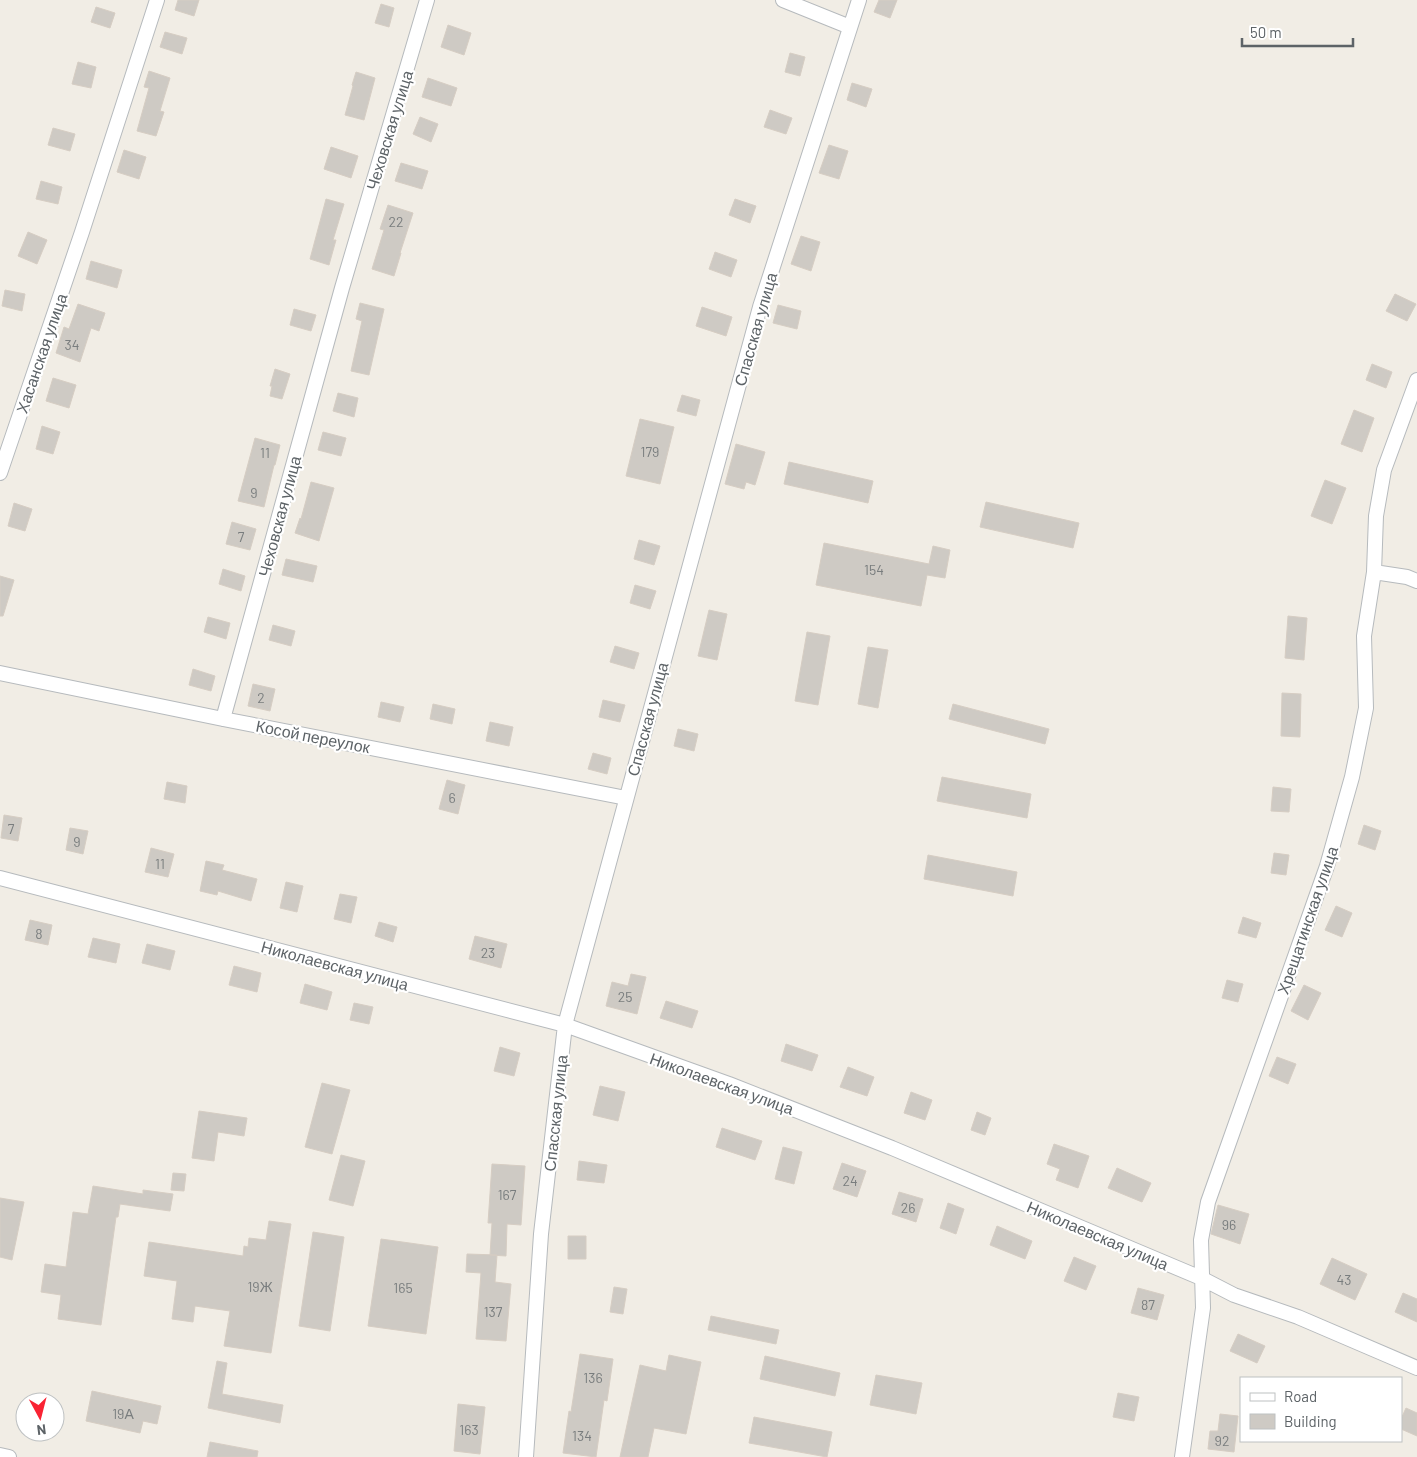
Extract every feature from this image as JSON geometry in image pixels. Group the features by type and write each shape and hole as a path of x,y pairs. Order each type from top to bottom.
{"street":[{"name":"Хасанская улица","path":"0,474 82,232 157,0"},
{"name":"Чеховская улица","path":"223,719 334,314 427,0"},
{"path":"783,0 850,27"},
{"name":"Спасская улица","path":"526,1457 541,1234 565,1025 760,307 859,0"},
{"name":"Хрещатинская улица","path":"1182,1457 1203,1308 1201,1240 1208,1202 1327,866 1352,777 1366,708 1364,636 1374,572 1376,516 1384,470 1417,380"},
{"path":"1374,572 1407,577 1417,581"},
{"name":"Косой переулок","path":"0,673 626,798"},
{"name":"Николаевская улица","path":"0,878 565,1025 729,1084 883,1144 1201,1278 1234,1295 1298,1317 1417,1368"},
{"path":"0,1455 8,1457"}],"building":[{"path":"178,0 199,0 194,16 175,10"},
{"path":"879,0 897,0 890,18 874,12"},
{"path":"381,4 394,8 389,27 375,23"},
{"path":"96,7 115,13 110,28 91,22"},
{"path":"448,25 471,33 464,55 441,47"},
{"path":"165,32 187,38 182,54 160,47"},
{"path":"790,53 805,57 800,76 785,72"},
{"path":"78,62 96,67 91,88 72,84"},
{"path":"149,71 170,78 160,111 164,112 156,136 137,131 149,88 144,87"},
{"path":"356,72 375,78 364,120 345,115"},
{"path":"428,78 457,88 451,106 422,97"},
{"path":"852,83 872,89 866,107 847,100"},
{"path":"770,110 792,118 786,134 764,127"},
{"path":"420,117 438,124 431,142 413,134"},
{"path":"53,128 75,134 70,151 48,145"},
{"path":"829,145 848,151 839,179 819,173"},
{"path":"331,147 358,156 351,178 324,169"},
{"path":"124,150 146,157 139,179 117,172"},
{"path":"401,163 428,171 422,189 395,181"},
{"path":"41,181 62,187 58,204 36,199"},
{"path":"326,199 344,204 333,240 336,240 329,265 310,259"},
{"path":"735,199 756,206 750,223 729,215"},
{"path":"388,205 413,213 394,276 372,269 384,230 380,229"},
{"path":"28,232 47,240 37,264 18,256"},
{"path":"801,236 820,242 811,271 791,264"},
{"path":"715,252 737,260 731,277 709,269"},
{"path":"91,261 122,270 117,288 86,279"},
{"path":"5,290 25,294 22,311 2,306"},
{"path":"1395,294 1416,304 1407,321 1386,311"},
{"path":"360,303 384,309 369,375 351,371 362,321 356,319"},
{"path":"78,304 105,313 99,331 91,328 80,362 56,353 64,327 69,329"},
{"path":"778,305 801,311 797,329 773,323"},
{"path":"702,307 732,317 726,336 696,326"},
{"path":"294,309 316,315 311,331 290,325"},
{"path":"1372,364 1392,372 1386,388 1366,380"},
{"path":"275,369 290,374 282,399 270,396 272,386 270,386"},
{"path":"53,378 76,385 69,408 46,401"},
{"path":"338,393 358,398 354,417 333,411"},
{"path":"682,395 700,400 696,416 677,411"},
{"path":"1354,410 1374,418 1362,452 1341,444"},
{"path":"640,419 674,427 660,484 626,476"},
{"path":"42,426 60,432 53,454 36,449"},
{"path":"323,432 346,438 341,456 318,450"},
{"path":"255,438 280,445 264,507 238,501"},
{"path":"736,444 765,452 755,485 746,482 744,489 725,484"},
{"path":"789,462 873,481 868,503 784,484"},
{"path":"1325,480 1346,488 1332,524 1311,516"},
{"path":"311,482 334,488 319,541 295,533 301,519"},
{"path":"986,502 1079,523 1073,548 980,527"},
{"path":"14,503 32,509 25,531 8,526"},
{"path":"232,522 256,529 250,550 226,544"},
{"path":"639,540 660,546 654,565 634,559"},
{"path":"824,543 929,564 933,546 950,550 945,578 927,575 921,606 816,585"},
{"path":"286,559 317,566 313,582 282,575"},
{"path":"223,569 245,576 241,591 219,584"},
{"path":"0,576 14,580 3,616 0,616"},
{"path":"635,585 656,591 650,609 630,603"},
{"path":"709,610 727,614 717,660 698,656"},
{"path":"1288,616 1307,618 1304,660 1285,658"},
{"path":"208,617 230,623 226,639 204,632"},
{"path":"273,625 295,631 291,646 269,640"},
{"path":"807,632 830,636 818,705 795,701"},
{"path":"615,646 639,653 634,669 610,662"},
{"path":"868,647 888,650 878,708 858,704"},
{"path":"193,669 215,676 211,691 189,685"},
{"path":"253,684 275,689 270,711 248,706"},
{"path":"1282,693 1301,694 1300,737 1281,736"},
{"path":"603,700 625,705 620,722 599,717"},
{"path":"381,702 404,707 400,722 378,717"},
{"path":"433,704 455,709 452,724 430,719"},
{"path":"953,704 1049,729 1045,744 949,719"},
{"path":"490,722 513,727 509,746 486,741"},
{"path":"678,729 698,734 694,751 674,746"},
{"path":"593,753 611,758 607,774 588,769"},
{"path":"942,777 1031,794 1027,818 937,801"},
{"path":"447,780 465,785 458,814 439,809"},
{"path":"167,782 187,786 185,803 164,799"},
{"path":"1273,787 1291,789 1289,812 1271,811"},
{"path":"4,815 22,818 18,841 1,838"},
{"path":"1364,825 1381,831 1375,850 1358,844"},
{"path":"70,828 88,831 83,854 66,850"},
{"path":"151,848 174,854 168,877 145,872"},
{"path":"1274,853 1289,855 1286,875 1271,873"},
{"path":"928,855 1017,872 1013,896 924,879"},
{"path":"206,861 224,865 222,870 257,879 251,901 218,891 217,895 200,891"},
{"path":"286,882 303,886 297,912 280,908"},
{"path":"340,894 357,897 351,923 334,919"},
{"path":"1336,906 1352,913 1342,937 1325,930"},
{"path":"1243,917 1261,923 1256,938 1238,933"},
{"path":"30,920 52,925 48,945 25,940"},
{"path":"379,922 397,927 393,942 375,936"},
{"path":"475,936 507,944 501,968 469,959"},
{"path":"93,938 120,944 116,963 88,957"},
{"path":"147,944 175,951 170,970 142,963"},
{"path":"234,966 261,973 257,992 229,985"},
{"path":"631,974 646,977 637,1014 606,1006 612,982 628,986"},
{"path":"1227,980 1243,984 1238,1002 1222,998"},
{"path":"305,984 332,992 327,1010 300,1003"},
{"path":"1304,985 1321,993 1308,1020 1291,1011"},
{"path":"666,1001 698,1011 692,1028 660,1018"},
{"path":"354,1003 373,1007 369,1024 350,1020"},
{"path":"786,1044 818,1055 812,1071 781,1061"},
{"path":"500,1047 520,1053 514,1076 494,1071"},
{"path":"1277,1057 1296,1064 1288,1084 1269,1076"},
{"path":"848,1067 874,1077 867,1096 840,1087"},
{"path":"322,1083 350,1090 332,1154 305,1147"},
{"path":"600,1086 625,1092 618,1121 593,1115"},
{"path":"911,1092 932,1100 925,1120 904,1113"},
{"path":"199,1111 247,1118 244,1136 218,1132 214,1161 192,1158"},
{"path":"977,1112 991,1118 985,1135 971,1130"},
{"path":"722,1128 762,1141 755,1160 716,1147"},
{"path":"1054,1144 1089,1156 1078,1188 1056,1180 1060,1169 1047,1164"},
{"path":"783,1147 802,1152 794,1184 775,1179"},
{"path":"341,1155 365,1161 353,1206 329,1200"},
{"path":"579,1161 607,1165 604,1183 577,1180"},
{"path":"842,1163 866,1171 857,1197 833,1189"},
{"path":"492,1164 525,1166 521,1225 507,1224 506,1256 490,1255 492,1223 488,1223"},
{"path":"1117,1168 1151,1183 1142,1202 1108,1188"},
{"path":"173,1173 186,1174 184,1191 171,1190"},
{"path":"93,1186 143,1194 143,1190 173,1194 170,1211 120,1204 118,1217 116,1217 101,1325 58,1319 61,1295 41,1292 45,1264 66,1267 73,1212 88,1214"},
{"path":"899,1192 923,1199 916,1222 892,1214"},
{"path":"0,1198 24,1202 12,1260 0,1257"},
{"path":"948,1203 964,1209 956,1234 940,1228"},
{"path":"1218,1205 1249,1214 1240,1244 1211,1234"},
{"path":"269,1221 291,1224 271,1353 224,1346 230,1311 195,1306 193,1322 172,1319 177,1281 144,1276 149,1242 243,1256 244,1246 248,1247 249,1238 266,1240"},
{"path":"997,1226 1032,1241 1025,1259 990,1245"},
{"path":"313,1232 344,1237 330,1331 299,1326"},
{"path":"568,1236 586,1236 586,1259 568,1259"},
{"path":"381,1239 438,1247 426,1334 368,1326"},
{"path":"467,1254 497,1255 495,1282 511,1284 506,1341 476,1339 481,1273 466,1272"},
{"path":"1074,1257 1096,1266 1086,1290 1064,1281"},
{"path":"1332,1258 1367,1274 1355,1300 1320,1284"},
{"path":"614,1287 627,1289 623,1314 610,1312"},
{"path":"1138,1288 1164,1295 1157,1320 1131,1313"},
{"path":"1403,1293 1417,1299 1417,1322 1395,1312"},
{"path":"711,1316 779,1330 776,1344 708,1330"},
{"path":"1238,1334 1265,1346 1257,1363 1230,1351"},
{"path":"580,1354 613,1359 607,1401 604,1400 596,1457 563,1453"},
{"path":"669,1355 701,1362 686,1434 654,1428 648,1457 620,1457 640,1365 666,1371"},
{"path":"765,1356 840,1373 835,1396 760,1379"},
{"path":"217,1361 227,1363 222,1394 283,1405 280,1423 208,1408"},
{"path":"876,1375 922,1383 916,1414 870,1405"},
{"path":"92,1391 161,1406 157,1424 143,1421 140,1433 86,1421"},
{"path":"1118,1393 1139,1397 1134,1421 1113,1417"},
{"path":"458,1404 485,1407 480,1454 454,1451"},
{"path":"1406,1408 1417,1413 1417,1436 1402,1429 1402,1417"},
{"path":"1220,1414 1238,1416 1234,1452 1208,1449 1210,1431 1218,1431"},
{"path":"754,1417 832,1432 827,1457 749,1443"},
{"path":"210,1442 258,1451 257,1457 207,1457"}]}
